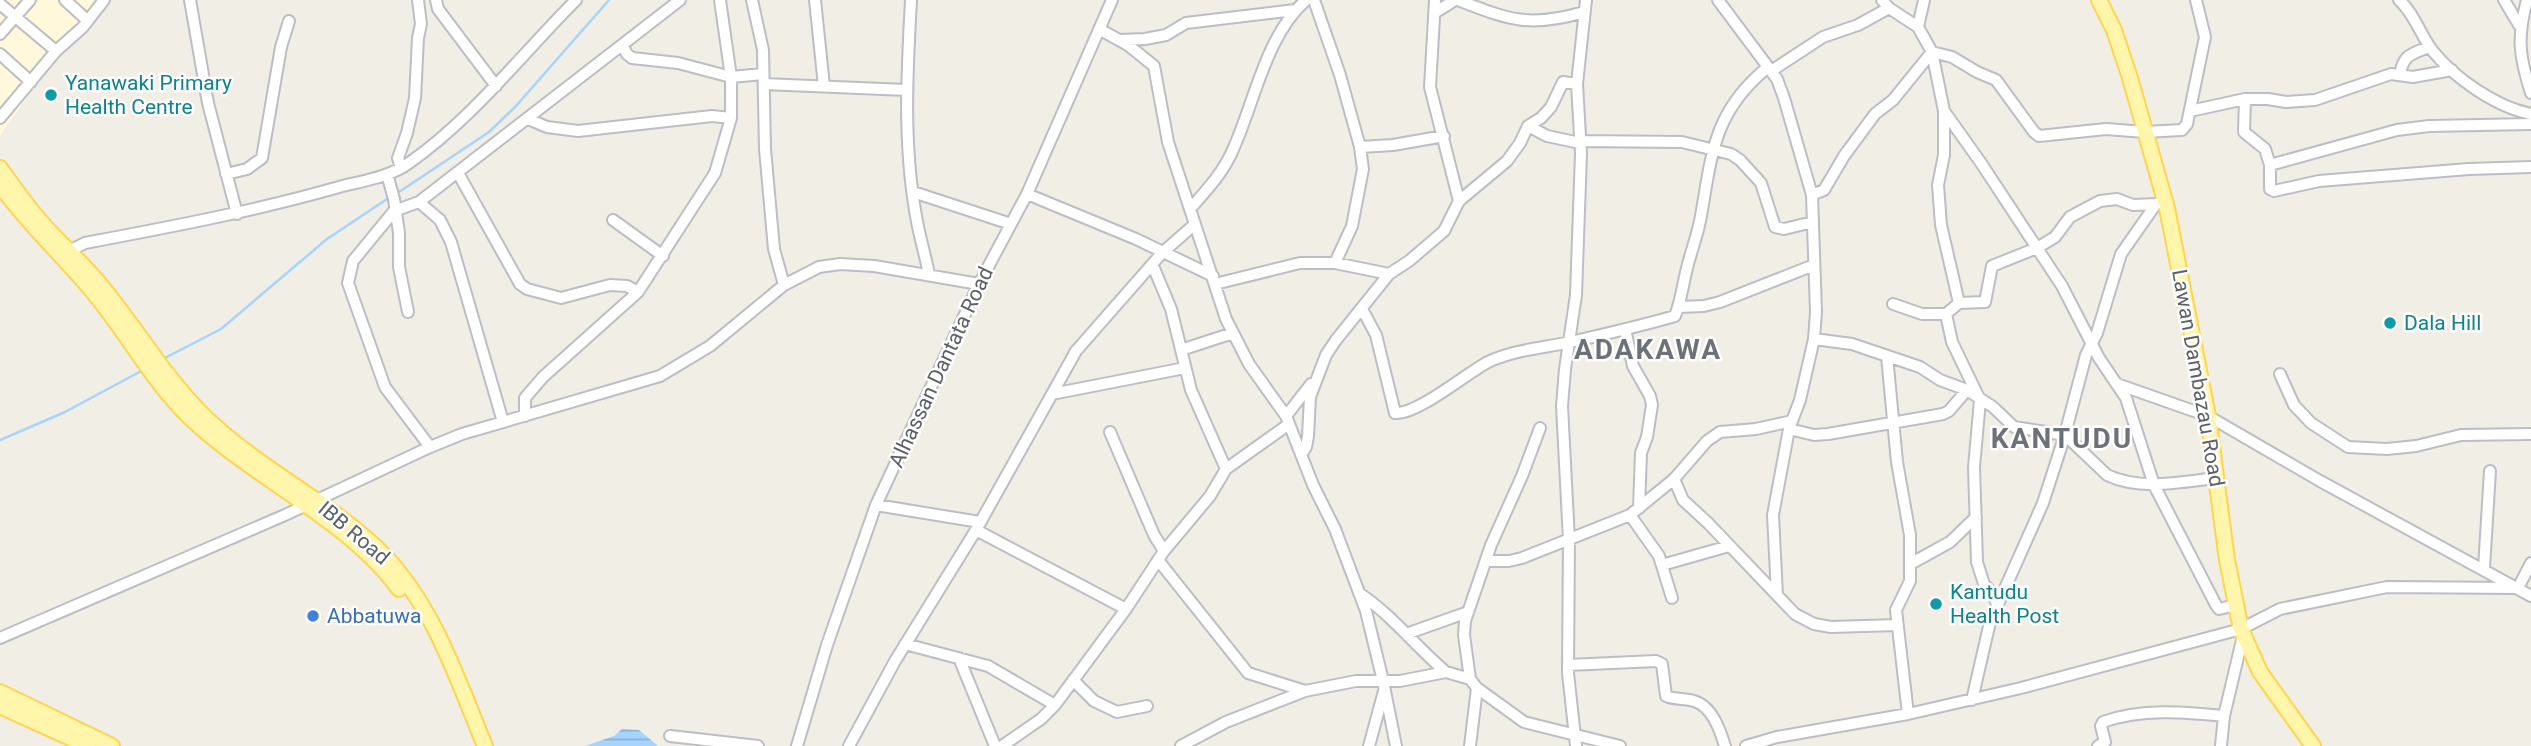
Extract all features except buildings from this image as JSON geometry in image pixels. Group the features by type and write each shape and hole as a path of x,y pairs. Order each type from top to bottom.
{"main road":[{"name":"Lawan Dambazau Road","path":"2099,0 2114,30 2145,132 2208,416 2227,560 2242,632 2260,672 2313,746"},
{"path":"0,167 40,221 102,286 140,347"},
{"path":"0,184 29,223 140,347"},
{"name":"IBB Road","path":"140,347 157,372 215,427 311,503 366,552 403,594 439,661 475,746"},
{"name":"IBB Road","path":"311,503 373,545 413,592 448,658 485,746"},
{"path":"0,692 112,746"},
{"path":"0,706 70,742 88,746"}],"street":[{"path":"0,34 30,0"},
{"path":"65,0 87,20"},
{"path":"0,118 56,51 83,27 104,0"},
{"path":"190,0 208,103 237,214"},
{"path":"401,168 398,158 415,98 421,24 418,0"},
{"path":"436,0 438,9 496,86"},
{"path":"69,251 85,243 237,214 401,168 472,110 576,0"},
{"path":"430,447 385,387 348,282 353,261 394,211 419,202 680,0"},
{"path":"525,416 525,398 543,377 638,292 715,173 731,118 731,77 720,0"},
{"path":"752,0 763,50 765,149 774,249 784,285"},
{"path":"814,0 824,86"},
{"path":"911,0 906,90 907,138 916,216 929,274"},
{"name":"Alhassan Dantata Road","path":"797,746 860,544 876,505 979,284 1027,194 1112,0"},
{"path":"1120,40 1167,35 1186,23 1295,10 1313,0 1340,75 1360,146 1363,169 1352,226 1335,263"},
{"path":"1459,201 1430,87 1434,3 1457,0 1502,17 1524,21 1549,21 1584,12"},
{"path":"1576,746 1568,665 1569,540 1562,406 1577,284 1580,142 1577,83 1586,0"},
{"path":"1718,0 1769,69 1784,98 1812,195 1816,312 1814,339 1791,425 1772,526 1777,596"},
{"path":"1918,27 1924,0"},
{"path":"1932,52 1952,57 1976,72 1996,80 2039,136 2106,129 2145,132 2182,130 2188,124 2205,37 2196,0"},
{"path":"2399,0 2407,8 2430,47 2452,70 2484,95 2512,110 2531,114"},
{"path":"2504,0 2519,25"},
{"path":"2527,0 2519,25 2521,59 2531,93"},
{"path":"0,4 56,51"},
{"path":"1362,309 1376,335 1395,412 1410,411 1451,388 1479,367 1503,355 1569,343 1675,316 1697,236 1714,140 1735,98 1750,81 1769,69 1823,37 1858,25 1885,4 1918,27 1932,52 1944,111 1944,155 1938,186 1941,225 1959,303"},
{"path":"1190,209 1213,183 1228,159 1276,40 1295,10"},
{"path":"226,174 247,169 262,158 281,47 289,21"},
{"path":"1099,29 1120,40 1154,66 1168,142 1233,332 1249,365 1287,420 1313,485 1335,529 1359,593 1384,685 1396,746"},
{"path":"622,45 632,58 678,63 731,77 906,90"},
{"path":"2400,75 2402,62 2408,55 2430,47"},
{"path":"1812,195 1824,190 1875,114 1893,100 1932,52"},
{"path":"0,54 31,82"},
{"path":"2190,111 2245,99 2286,102 2315,100 2391,74 2413,77 2452,70"},
{"path":"1002,746 1041,719 1055,705 1126,609 1161,556 1210,496 1226,469 1287,420 1317,377 1336,340 1389,274 1444,231 1459,201 1507,161 1520,144 1528,126 1541,118 1551,107 1563,82 1577,83"},
{"path":"2245,99 2244,132 2265,149 2270,165 2270,189 2277,192 2319,181 2531,167"},
{"path":"1944,111 2062,286 2092,345 2126,398 2154,485 2216,605 2220,609 2236,605"},
{"path":"528,119 547,127 578,131 712,116 731,118"},
{"path":"2270,165 2397,130 2429,126 2531,124"},
{"path":"1528,126 1547,136 1580,142 1682,142 1731,154 1761,183 1774,227 1793,228 1813,222"},
{"path":"1360,146 1394,145 1444,136"},
{"path":"458,173 516,277 527,289 561,298 610,285 627,286 638,292"},
{"path":"387,174 394,199 399,233 399,267 408,312"},
{"path":"913,192 1011,224"},
{"path":"1027,194 1136,239 1214,280 1300,263 1335,263 1389,274"},
{"path":"1892,304 1922,314 1946,314 1959,303 1985,302 1992,265 2037,248 2055,237 2070,217 2100,201 2118,199 2133,205 2160,202"},
{"path":"419,202 440,220 451,242 503,422"},
{"path":"1972,700 1990,622 2043,503 2065,435 2086,355 2092,345 2121,254 2160,202"},
{"path":"613,220 663,257"},
{"path":"849,746 905,644 978,526 1076,351 1163,253 1195,225"},
{"path":"1678,306 1704,306 1720,302 1814,265"},
{"path":"0,638 130,584 430,447 503,422 660,376 710,346 784,285 819,267 874,266 979,284"},
{"path":"1153,266 1171,309 1191,390 1226,469"},
{"path":"1946,314 1952,342 1980,400 1974,467 1977,562 1984,584 1994,595 1997,605"},
{"path":"1625,329 1633,366 1650,396 1651,405 1647,438 1641,453 1634,511 1652,542 1672,598"},
{"path":"1181,350 1233,332"},
{"path":"1814,339 1852,344 1920,367 1940,380 1967,390 2003,414 2014,427 2065,435 2107,475 2116,479 2154,485 2216,478"},
{"path":"1887,356 1892,423 1912,563 1910,581 1896,610 1908,714"},
{"path":"1052,394 1185,368"},
{"path":"2280,374 2294,405 2311,423 2348,447 2387,449 2416,446 2461,435 2531,434"},
{"path":"1301,455 1306,447 1310,397 1317,377"},
{"path":"2116,383 2208,416 2320,481 2531,596"},
{"path":"1486,561 1522,558 1634,511 1674,479 1707,441 1720,432 1791,425 1814,435 1828,434 1942,414 1949,411 1967,390"},
{"path":"1470,746 1474,684 1464,635 1468,612 1540,428"},
{"path":"1110,432 1161,556 1248,673 1305,691"},
{"path":"2484,568 2490,471"},
{"path":"1674,479 1683,500 1795,614 1814,624 1860,628 1898,625"},
{"path":"876,505 978,526 1126,609"},
{"path":"1912,563 1950,542 1976,517"},
{"path":"1662,565 1730,546"},
{"path":"2518,588 2531,564"},
{"path":"1746,746 1765,743 1777,737 1972,700 2242,632 2280,609 2387,587 2518,588"},
{"path":"1359,593 1387,613 1446,672 1474,684 1524,722 1620,746"},
{"path":"1406,634 1468,612"},
{"path":"2221,746 2224,716 2242,632"},
{"path":"905,644 988,666 1055,705"},
{"path":"959,658 995,746"},
{"path":"1568,665 1656,661 1662,664 1666,696 1703,705 1720,730 1725,746"},
{"path":"1181,746 1226,722 1305,691 1356,681 1384,685 1446,672"},
{"path":"1073,680 1094,701 1117,712 1147,706"},
{"path":"1369,746 1384,685"},
{"path":"2103,745 2103,722 2124,716 2160,712 2224,716"},
{"path":"670,736 758,746"}],"shaded area":[{"path":"0,0 96,0 0,136"}],"water":[{"path":"622,729 639,730 658,746 585,746 614,736"}],"waterway":[{"path":"396,194 489,132 516,106 609,0"},
{"path":"163,359 221,329 327,239 390,197"},
{"path":"0,440 65,412 145,369"}],"place":[{"name":"Yanawaki Primary Health Centre","path":"51,95"},
{"name":"Dala Hill","path":"2390,323"},
{"name":"Kantudu Health Post","path":"1936,604"},
{"name":"Abbatuwa","path":"313,616"}],"district":[{"name":"ADAKAWA","path":"1648,349"},
{"name":"KANTUDU","path":"2062,438"}]}
